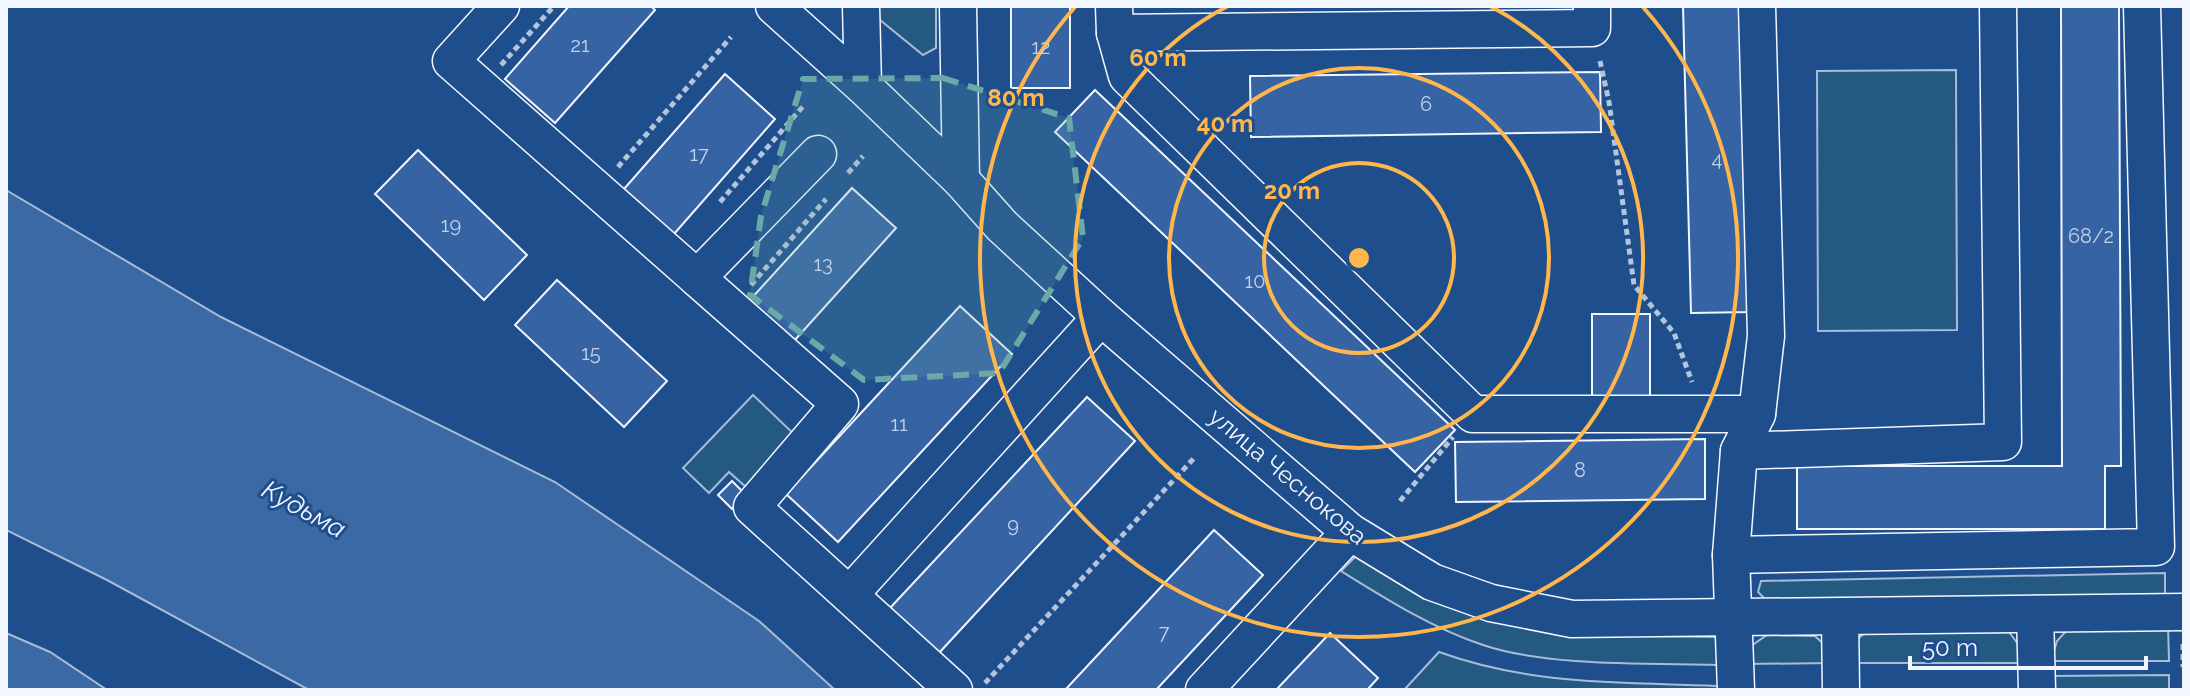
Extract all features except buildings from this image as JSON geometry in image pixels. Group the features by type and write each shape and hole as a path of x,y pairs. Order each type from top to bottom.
{"street":[{"path":"501,6 451,61 840,404 752,507 851,593 954,690"},
{"name":"улица Чеснокова","path":"774,6 863,86 961,180 1002,226 1101,317 1350,532 1432,582 1491,603 1572,619 1735,620 2184,612"},
{"path":"861,6 863,86"},
{"path":"958,6 961,180"},
{"path":"1736,690 1731,555 1739,451 1757,414 1766,336 1757,6"},
{"path":"1739,451 2003,442 1998,6"},
{"path":"1731,555 2156,547 2142,6"},
{"path":"1592,17 1115,19 1127,76 1473,414 1757,414"},
{"path":"697,278 818,154"},
{"path":"851,593 1101,317"},
{"path":"1204,690 1350,532"},
{"path":"2035,614 2037,690"},
{"path":"1840,618 1841,690"}],"path":[{"path":"498,69 554,6"},
{"path":"1592,17 1609,102 1634,285 1674,333 1704,414"},
{"path":"614,171 731,37"},
{"path":"718,205 805,104"},
{"path":"1400,501 1473,414"},
{"path":"979,690 1196,456"}],"highlighted area":[{"path":"943,78 1069,118 1083,238 999,373 864,380 750,295 761,216 803,79"}],"shaded area":[{"path":"878,6 936,6 936,48 923,55 880,20"},
{"path":"1956,70 1957,330 1818,331 1817,71"},
{"path":"753,395 796,436 747,488 729,472 709,493 683,468"},
{"path":"1360,552 1572,635 1721,637 1721,665 1568,660 1483,645 1428,621 1341,571"},
{"path":"2165,573 2165,594 1781,601 1766,600 1758,592 1761,581"},
{"path":"2168,624 2169,661 2051,661 2057,641 2067,630"},
{"path":"2009,632 2021,648 2021,663 1852,663 1855,641 1865,633"},
{"path":"1767,635 1815,636 1830,650 1831,663 1748,664 1748,648"},
{"path":"1439,652 1474,663 1544,677 1721,686 1721,690 1404,690"},
{"path":"2169,675 2169,690 2049,690 2049,676"}],"water":[{"name":"Кудьма","path":"6,190 221,317 555,482 759,621 835,690 309,690 107,580 6,530"},
{"path":"6,633 50,652 107,690 6,690"}]}
